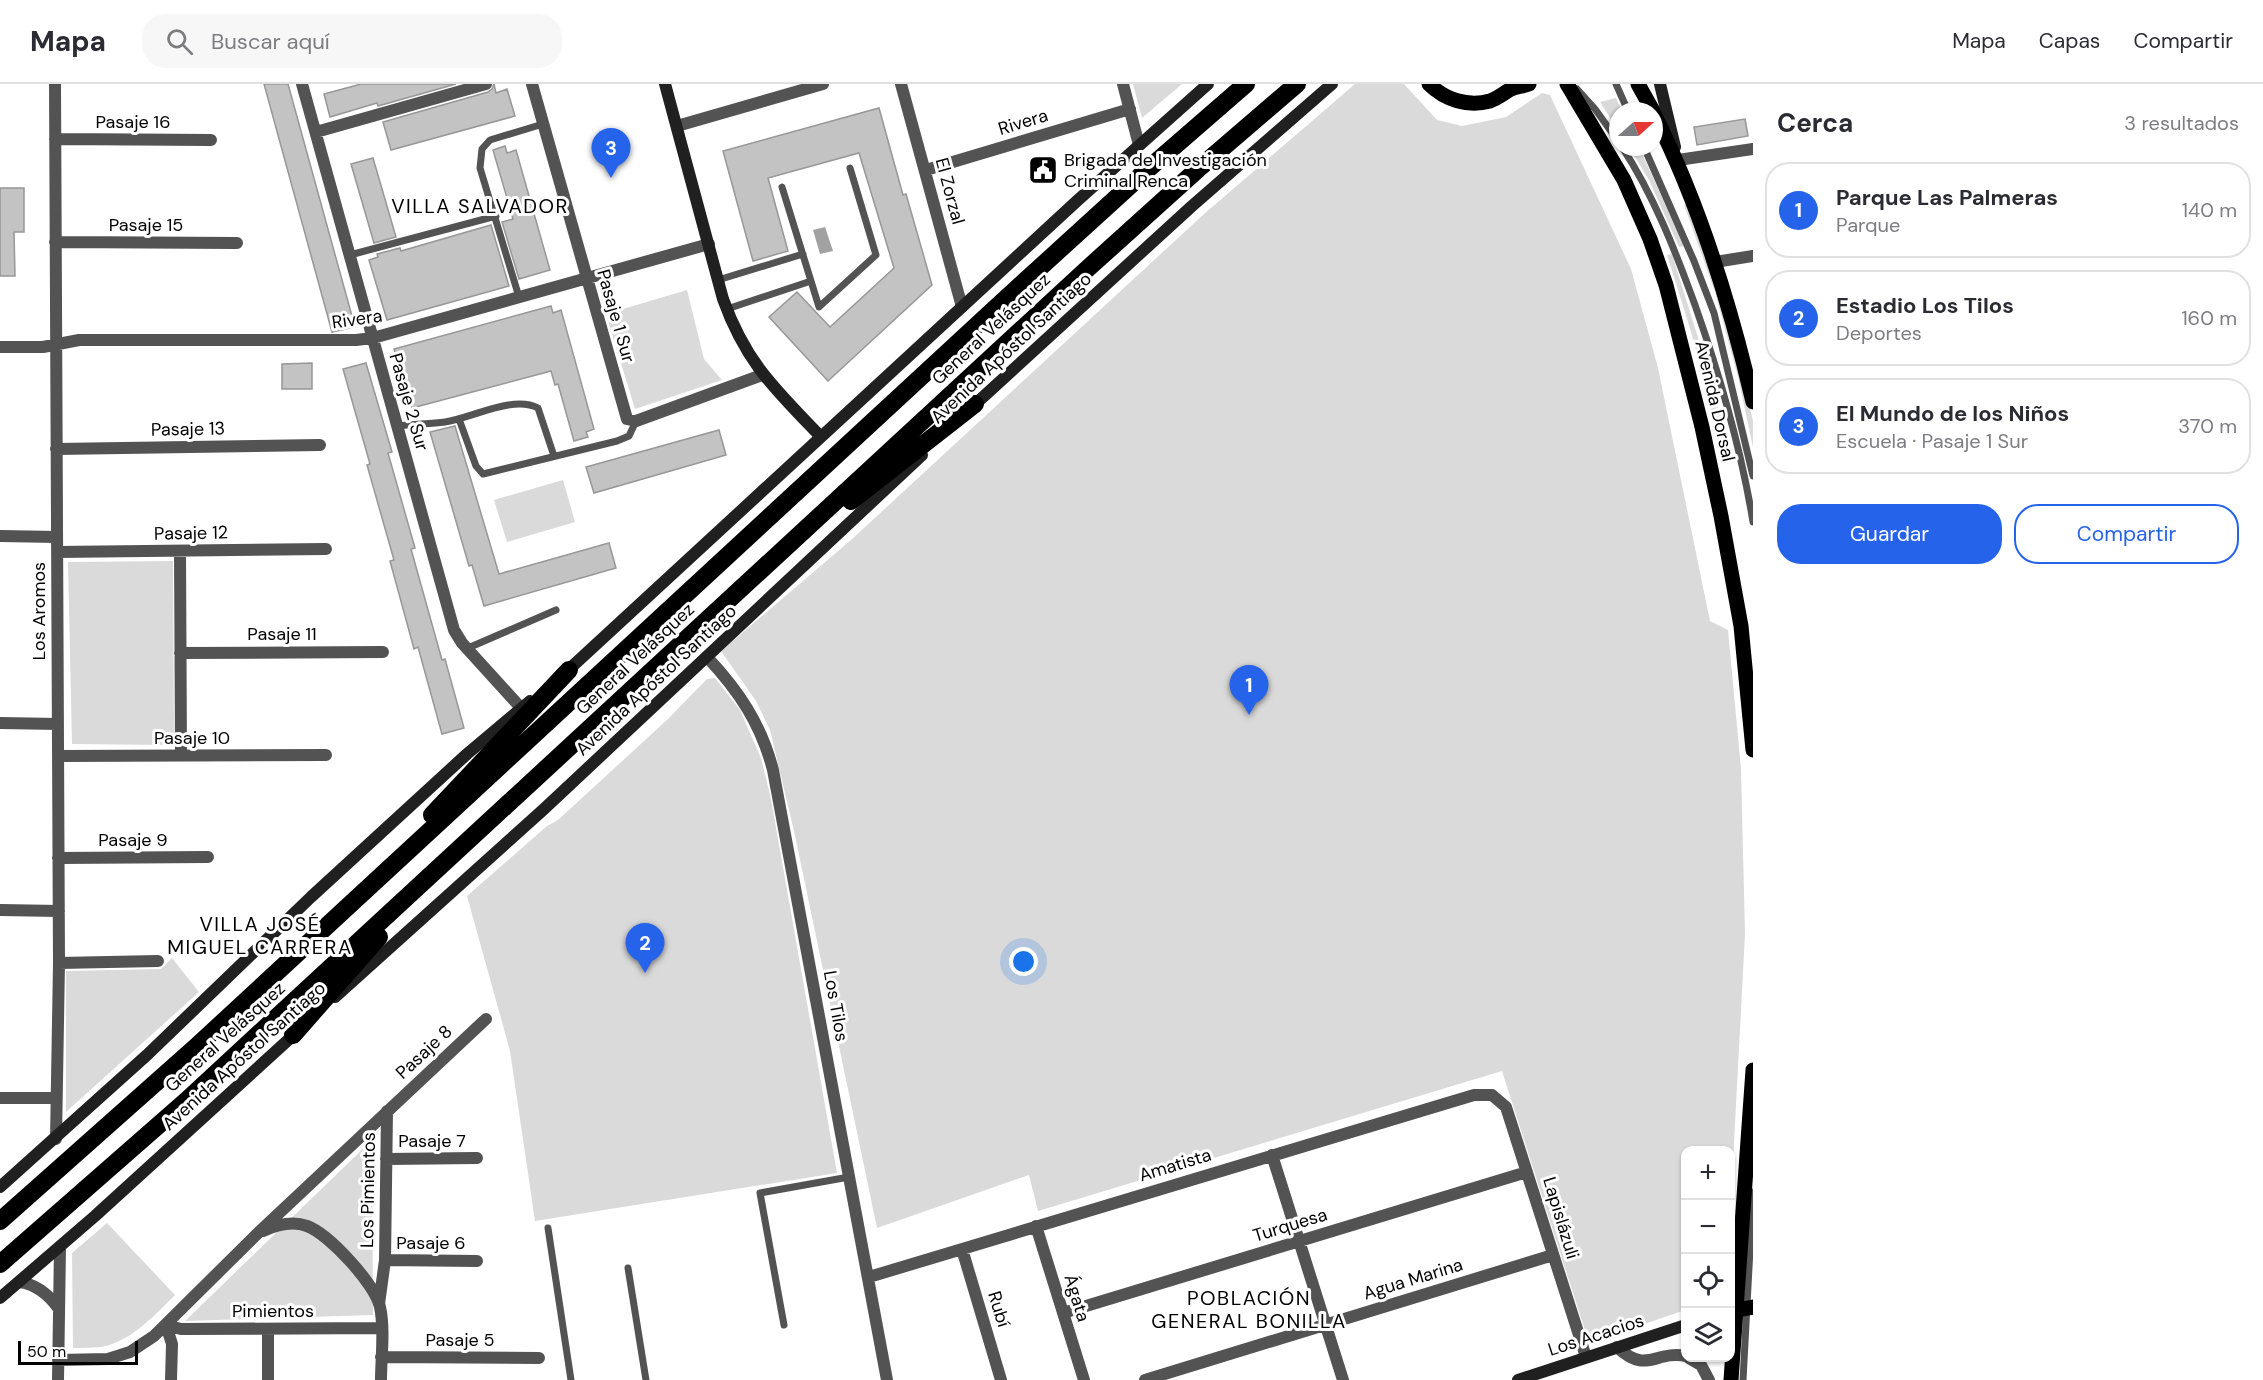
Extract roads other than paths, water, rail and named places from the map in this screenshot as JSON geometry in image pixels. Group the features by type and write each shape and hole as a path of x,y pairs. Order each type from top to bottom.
{"highway":[{"name":"General Velásquez","path":"0,1221 104,1130 1019,286 1246,84"},
{"name":"General Velásquez","path":"0,1264 136,1146 1085,271 1198,169 1298,84"},
{"path":"746,584 975,404"},
{"path":"366,889 464,779 569,670"},
{"path":"293,1035 434,873"}],"main road":[{"path":"665,84 718,280 741,343 762,375 821,437"},
{"path":"0,1187 197,1009 311,897 467,754 569,670 962,307 1208,84"},
{"name":"Avenida Apóstol Santiago","path":"0,1298 60,1247 422,921 975,404 1192,206 1332,84"},
{"path":"1429,84 1447,97 1467,103 1490,101 1513,87 1529,84"},
{"name":"Avenida Dorsal","path":"1569,84 1624,180 1650,239 1666,285 1702,427 1749,662 1753,750"},
{"name":"Avenida Dorsal","path":"1638,84 1648,102"},
{"name":"Avenida Dorsal","path":"1660,84 1678,160 1715,262 1749,369 1753,402"},
{"name":"Avenida Dorsal","path":"1663,131 1678,160"},
{"path":"1731,1380 1742,1309 1753,1070"},
{"name":"Los Acacios","path":"1518,1380 1681,1327"}],"street":[{"name":"Los Aromos","path":"55,84 59,963 56,1138"},
{"name":"Pasaje 2 Sur","path":"302,84 452,623 458,636 522,708"},
{"path":"316,132 472,86 486,84"},
{"name":"Pasaje 1 Sur","path":"532,84 623,409 627,419 636,421"},
{"path":"676,126 823,84"},
{"name":"El Zorzal","path":"901,84 962,307"},
{"path":"1123,84 1139,145"},
{"name":"Rivera","path":"926,170 1130,108"},
{"name":"Pasaje 16","path":"55,140 211,140"},
{"path":"1678,160 1753,148"},
{"name":"Pasaje 15","path":"55,242 237,243"},
{"name":"Rivera","path":"0,347 43,347 79,340 336,342 373,338 709,244"},
{"path":"1715,262 1753,256"},
{"path":"636,421 762,375"},
{"name":"Pasaje 13","path":"56,449 320,445"},
{"path":"0,536 57,537"},
{"name":"Pasaje 12","path":"57,552 326,549"},
{"path":"180,551 181,756"},
{"name":"Pasaje 11","path":"180,653 383,652"},
{"name":"Los Tilos","path":"707,657 748,706 769,753 790,853 887,1380"},
{"path":"0,723 58,724"},
{"name":"Pasaje 10","path":"58,756 326,755"},
{"name":"Pasaje 9","path":"58,858 208,857"},
{"path":"0,910 58,911"},
{"path":"59,963 158,961"},
{"name":"Pasaje 8","path":"387,1111 486,1019"},
{"name":"Amatista","path":"869,1277 1474,1095 1492,1095"},
{"name":"Lapislázuli","path":"1492,1095 1506,1107 1586,1358"},
{"path":"0,1098 57,1098"},
{"name":"Los Pimientos","path":"381,1380 379,1304 385,1260 387,1111"},
{"name":"Los Pimientos","path":"58,1359 94,1360 119,1356 144,1343 166,1325 258,1233 387,1111"},
{"path":"1272,1155 1343,1380"},
{"name":"Pasaje 7","path":"386,1159 477,1158"},
{"name":"Turquesa","path":"1063,1313 1527,1172"},
{"name":"Los Pimientos","path":"258,1233 292,1224 315,1230 358,1272 374,1293 379,1304"},
{"name":"Ágata","path":"1036,1226 1084,1380"},
{"path":"58,1380 60,1247"},
{"name":"Rubí","path":"962,1249 1001,1380"},
{"name":"Agua Marina","path":"1145,1380 1553,1255"},
{"name":"Pasaje 6","path":"385,1260 477,1261"},
{"path":"19,1282 40,1289 59,1310"},
{"path":"166,1325 172,1344 171,1380"},
{"name":"Pimientos","path":"166,1325 181,1329 381,1328"},
{"path":"268,1329 268,1380"},
{"path":"1617,1347 1629,1358 1640,1361 1670,1355 1681,1356"},
{"name":"Pasaje 5","path":"381,1357 539,1358"},
{"path":"1696,1362 1701,1365 1709,1380"}],"lane":[{"path":"1569,84 1595,109 1609,128"},
{"path":"1616,84 1624,102"},
{"path":"519,297 480,168 482,149 490,140 543,124"},
{"path":"1627,156 1664,225 1706,336 1736,439 1753,522"},
{"path":"1648,156 1714,313 1753,476"},
{"path":"782,187 819,307 876,255 850,168"},
{"path":"350,255 496,216"},
{"path":"718,280 803,254"},
{"path":"727,309 811,281"},
{"path":"398,426 459,419 506,405 532,405 538,408 554,456"},
{"path":"459,419 476,466 483,474 629,436 636,421"},
{"path":"468,648 556,610"},
{"path":"783,1325 760,1193 849,1177"},
{"path":"1743,1380 1742,1309 1753,1192"},
{"path":"548,1228 571,1380"},
{"path":"628,1268 646,1380"}],"place":[{"name":"Brigada de Investigación Criminal Renca","path":"1043,170"},
{"name":"El Mundo de los Niños","path":"611,178"},
{"name":"Parque Las Palmeras","path":"1249,715"},
{"name":"Estadio Los Tilos","path":"645,973"}],"district":[{"name":"VILLA SALVADOR","path":"480,206"},
{"name":"VILLA JOSÉ MIGUEL CARRERA","path":"260,936"},
{"name":"POBLACIÓN GENERAL BONILLA","path":"1249,1310"}]}
